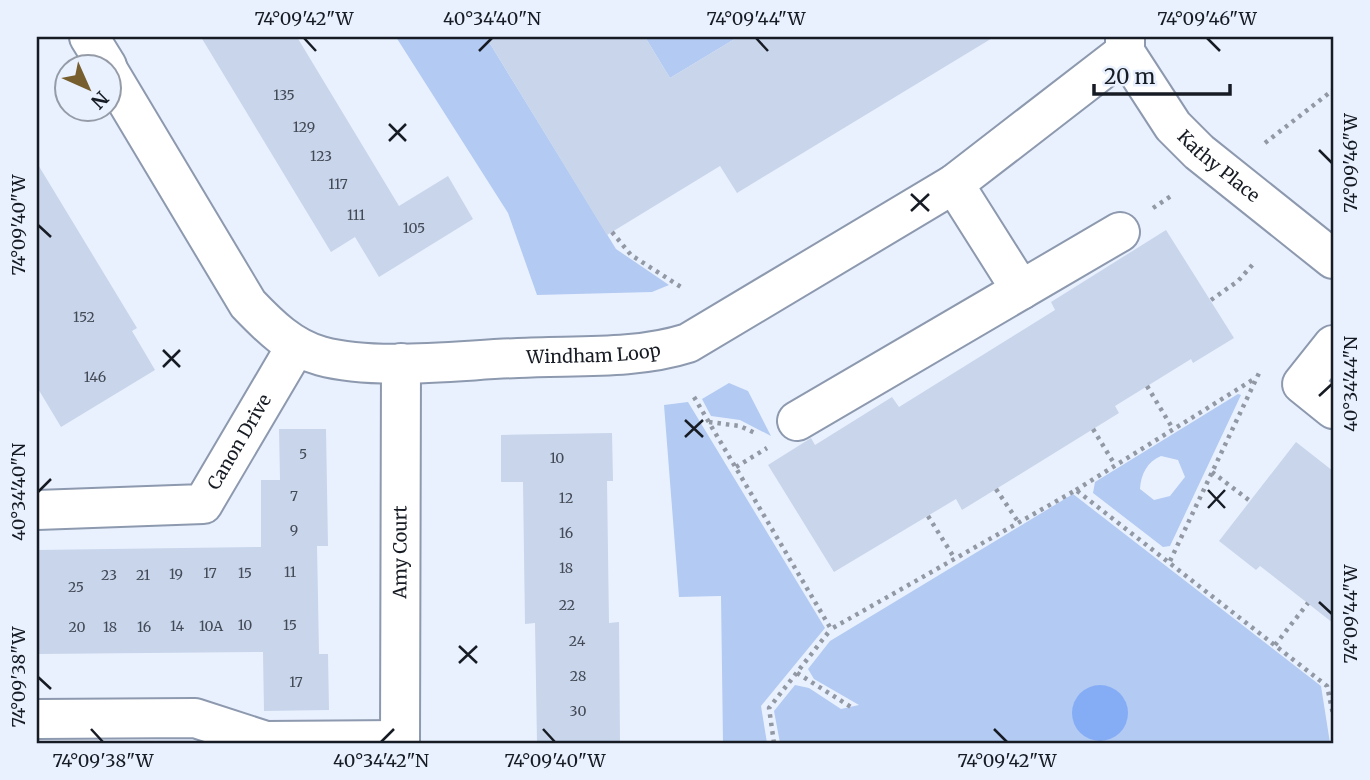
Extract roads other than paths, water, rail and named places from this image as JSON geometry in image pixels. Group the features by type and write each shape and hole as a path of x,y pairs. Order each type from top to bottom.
{"street":[{"name":"Windham Loop","path":"89,37 98,52"},
{"name":"Windham Loop","path":"122,92 248,304 270,327 296,346 321,356 401,363 643,352 677,346 954,184 1125,44"},
{"name":"Kathy Place","path":"1125,44 1151,94 1182,135 1333,259"},
{"path":"954,184 1021,290"},
{"path":"781,437 1120,232"},
{"path":"1333,345 1302,384 1333,410"},
{"name":"Canon Drive","path":"37,510 203,504 296,346"},
{"name":"Amy Court","path":"400,742 401,363"},
{"path":"37,719 195,718 266,741 400,742"}],"water":[{"path":"1095,685 1105,685 1120,693 1126,702 1126,724 1120,733 1105,741 1095,741 1077,729 1072,718 1072,708 1084,690"}]}
